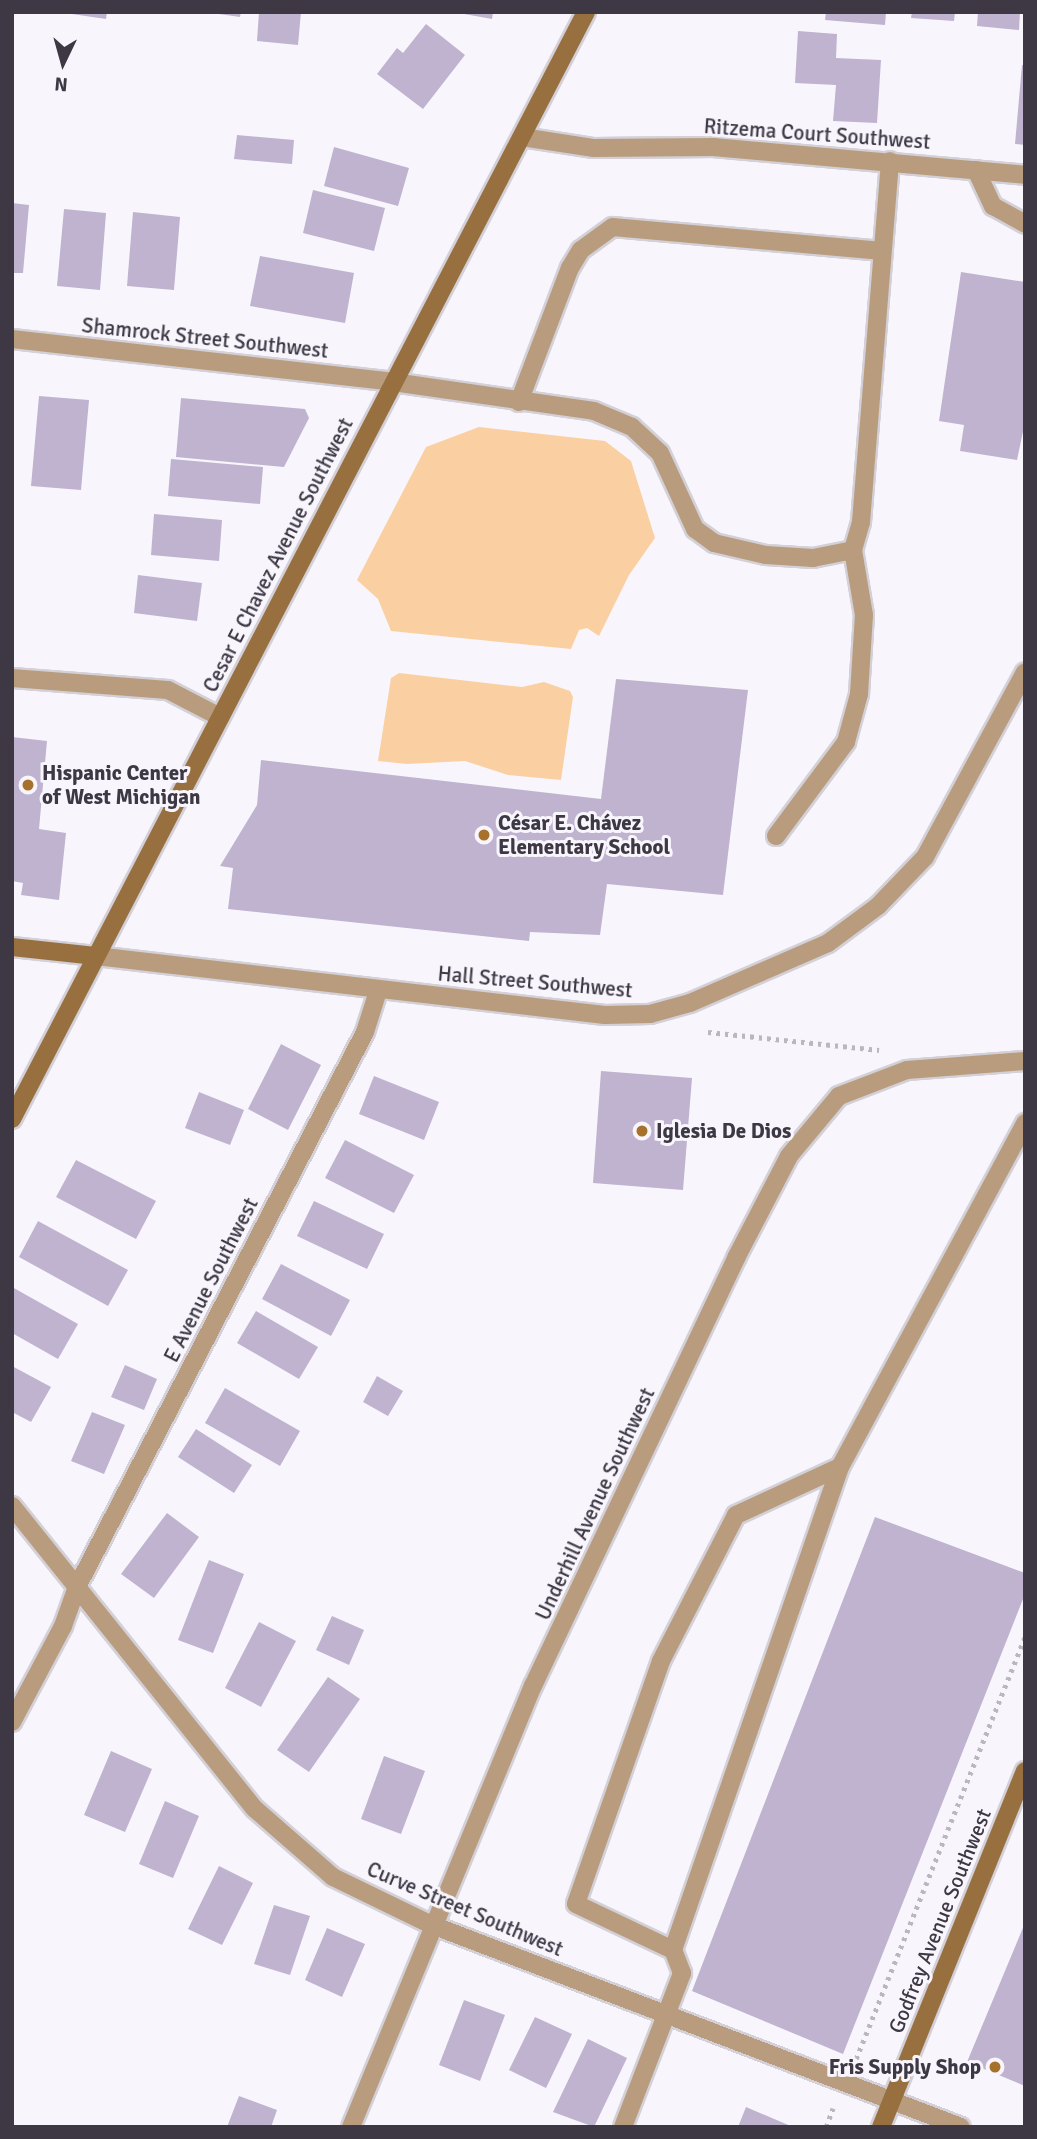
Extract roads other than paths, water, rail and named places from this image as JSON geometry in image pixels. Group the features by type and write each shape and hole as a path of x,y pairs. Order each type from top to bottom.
{"main road":[{"name":"Cesar E Chavez Avenue Southwest","path":"12,1119 586,12"},
{"name":"Hall Street Southwest","path":"12,947 96,956"},
{"name":"Godfrey Avenue Southwest","path":"881,2127 1025,1771"}],"street":[{"name":"Ritzema Court Southwest","path":"522,137 594,148 713,147 1025,175"},
{"path":"776,836 846,742 856,706 864,615 853,550 861,522 890,161"},
{"path":"976,170 993,206 1025,224"},
{"path":"519,402 581,250 613,227 882,251"},
{"name":"Shamrock Street Southwest","path":"12,339 393,382 594,411 632,427 660,453 695,529 714,543 766,555 813,558 853,550"},
{"name":"Hall Street Southwest","path":"96,956 605,1016 650,1014 690,1003 828,943 878,906 925,857 1025,672"},
{"path":"12,678 168,690 220,717"},
{"name":"E Avenue Southwest","path":"12,1722 63,1626 77,1587 365,1032 378,991"},
{"name":"Underhill Avenue Southwest","path":"351,2127 432,1924 533,1686 736,1258 789,1156 839,1096 906,1070 1025,1061"},
{"path":"622,2127 682,1973 673,1950 839,1467 1025,1123"},
{"path":"673,1950 576,1904 661,1661 736,1515 839,1467"},
{"name":"Curve Street Southwest","path":"12,1506 255,1809 333,1877 432,1924 961,2127"}],"place":[{"name":"Hispanic Center of West Michigan","path":"28,785"},
{"name":"César E. Chávez Elementary School","path":"484,835"},
{"name":"Iglesia De Dios","path":"642,1131"},
{"name":"Fris Supply Shop","path":"995,2067"}]}
